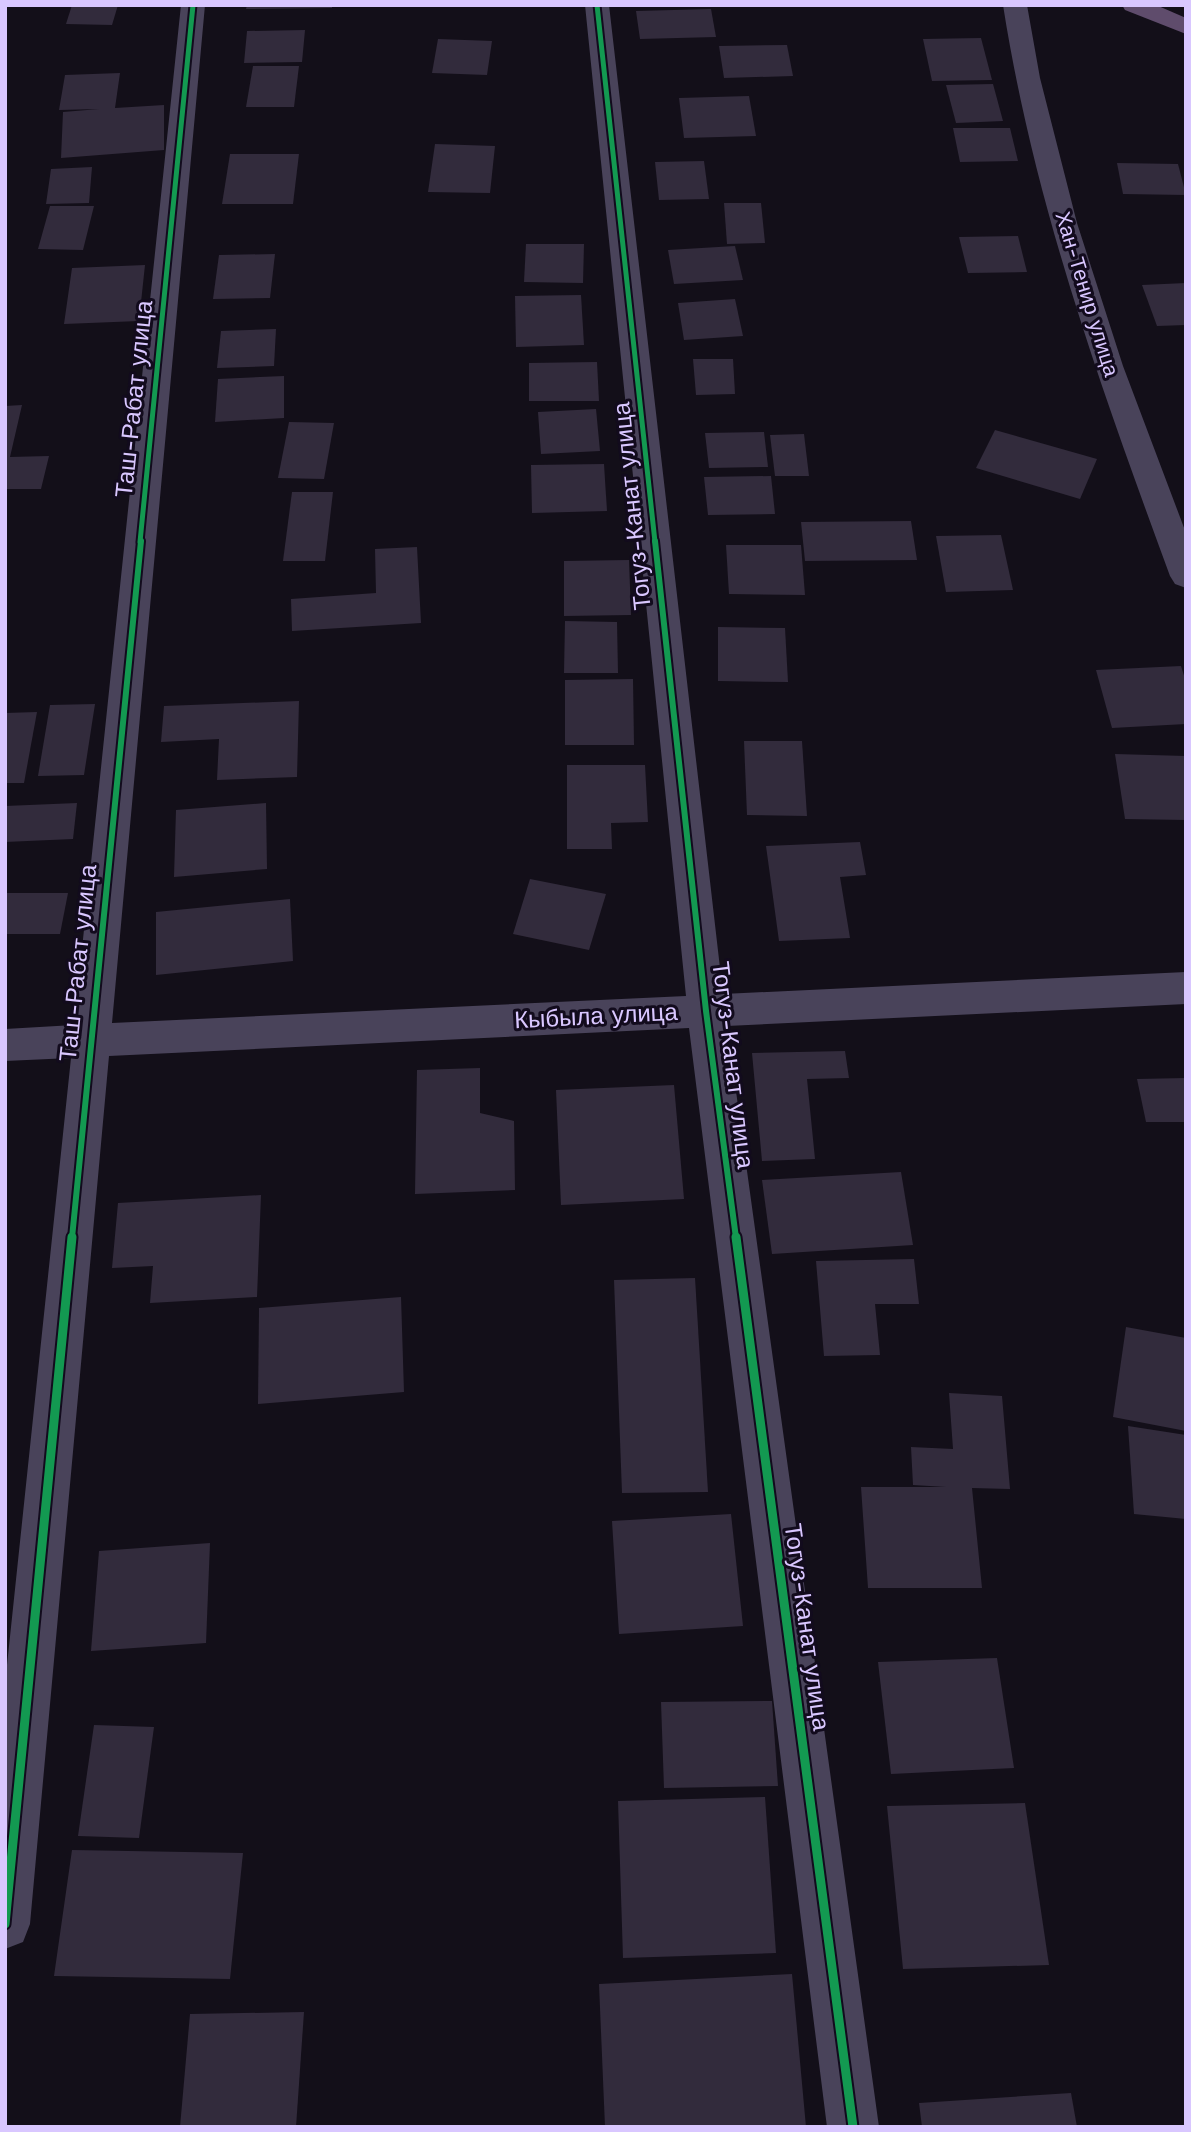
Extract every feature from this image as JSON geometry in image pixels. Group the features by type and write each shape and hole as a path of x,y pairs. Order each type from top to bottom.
{"main road":[{"path":"1135,5 1186,27"}],"street":[{"name":"Таш-Рабат улица","path":"5,1924 193,5"},
{"name":"Тогуз-Канат улица","path":"597,5 706,1011 853,2127"},
{"name":"Хан-Тенир улица","path":"1015,5 1026,82 1094,329 1186,576"},
{"name":"Кыбыла улица","path":"5,1045 1186,988"}],"building":[{"path":"72,5 118,5 112,25 66,24"},
{"path":"247,5 332,5 332,8 246,9"},
{"path":"711,9 716,37 640,39 636,11"},
{"path":"305,30 302,62 244,63 247,31"},
{"path":"981,38 992,80 932,81 923,39"},
{"path":"438,39 492,41 487,75 432,73"},
{"path":"787,45 793,76 724,78 719,46"},
{"path":"253,66 299,66 294,107 246,107"},
{"path":"120,73 115,108 164,105 164,150 61,158 63,112 99,109 59,110 65,75"},
{"path":"993,84 1003,121 956,123 946,85"},
{"path":"749,96 756,136 684,138 679,98"},
{"path":"953,128 1010,128 1018,161 960,162"},
{"path":"435,144 495,146 490,193 428,192"},
{"path":"230,154 299,154 293,204 222,204"},
{"path":"704,161 709,199 659,200 655,162"},
{"path":"1117,163 1178,164 1186,195 1123,194"},
{"path":"92,167 89,203 46,204 51,169"},
{"path":"724,203 761,203 765,243 727,244"},
{"path":"50,206 94,206 83,250 38,249"},
{"path":"1018,236 1027,272 968,273 959,237"},
{"path":"526,244 584,244 583,283 524,282"},
{"path":"735,246 743,280 674,284 668,250"},
{"path":"275,254 270,298 213,299 219,255"},
{"path":"145,265 139,321 64,324 72,268"},
{"path":"1186,283 1186,325 1157,326 1142,285"},
{"path":"581,295 584,345 516,347 515,296"},
{"path":"735,299 743,336 684,340 678,303"},
{"path":"276,329 274,366 217,368 221,331"},
{"path":"693,359 733,359 735,394 696,395"},
{"path":"597,362 599,401 529,401 529,363"},
{"path":"284,376 284,418 215,422 218,379"},
{"path":"22,405 10,457 49,456 41,489 5,489 5,406"},
{"path":"596,409 600,451 541,454 538,412"},
{"path":"289,422 334,423 324,479 278,478"},
{"path":"995,430 1097,459 1080,499 976,468"},
{"path":"764,432 768,467 709,468 705,433"},
{"path":"804,434 809,476 775,476 770,435"},
{"path":"604,464 607,511 532,513 531,465"},
{"path":"771,476 775,514 708,515 704,477"},
{"path":"292,492 333,492 325,561 283,561"},
{"path":"911,521 917,560 805,561 801,522"},
{"path":"1001,535 1013,590 946,592 936,536"},
{"path":"726,545 801,545 805,595 729,594"},
{"path":"417,547 421,623 292,631 291,599 376,593 375,549"},
{"path":"629,560 631,615 564,616 564,561"},
{"path":"565,621 617,622 618,673 564,673"},
{"path":"718,627 785,628 788,682 718,681"},
{"path":"1181,666 1186,682 1186,724 1112,728 1096,670"},
{"path":"633,679 634,745 565,745 565,680"},
{"path":"299,701 297,777 217,780 219,739 161,742 164,706"},
{"path":"95,704 84,775 38,776 50,705"},
{"path":"37,712 24,783 5,783 5,713"},
{"path":"744,741 802,741 807,816 747,815"},
{"path":"1115,754 1186,756 1186,820 1125,819"},
{"path":"567,765 645,765 648,822 611,823 612,849 567,849"},
{"path":"77,803 73,839 5,842 5,806"},
{"path":"266,803 267,869 174,877 176,810"},
{"path":"860,842 866,875 840,877 850,938 779,941 766,846"},
{"path":"530,879 606,894 589,950 513,934"},
{"path":"5,893 68,893 60,934 5,934"},
{"path":"290,899 293,961 156,975 156,912"},
{"path":"845,1051 849,1078 807,1079 815,1159 762,1161 752,1053"},
{"path":"480,1068 480,1113 514,1121 515,1190 415,1194 417,1070"},
{"path":"1186,1078 1186,1122 1146,1122 1137,1079"},
{"path":"674,1085 684,1199 561,1205 556,1090"},
{"path":"901,1172 913,1245 772,1254 762,1180"},
{"path":"261,1195 257,1297 150,1303 153,1266 112,1268 118,1203"},
{"path":"914,1259 919,1304 875,1304 880,1355 824,1356 816,1261"},
{"path":"695,1278 708,1492 622,1493 614,1280"},
{"path":"401,1297 404,1392 258,1404 259,1308"},
{"path":"1126,1327 1186,1338 1186,1431 1113,1417"},
{"path":"949,1393 1002,1396 1010,1489 972,1488 982,1588 868,1588 861,1487 946,1487 913,1485 911,1447 953,1449"},
{"path":"1128,1426 1186,1435 1186,1519 1134,1514"},
{"path":"731,1514 743,1626 619,1634 612,1521"},
{"path":"210,1543 206,1643 91,1651 99,1551"},
{"path":"997,1658 1014,1768 891,1774 878,1662"},
{"path":"772,1701 778,1786 664,1788 661,1702"},
{"path":"94,1725 154,1727 139,1838 78,1836"},
{"path":"765,1797 776,1953 623,1958 618,1801"},
{"path":"1025,1803 1049,1965 903,1969 887,1806"},
{"path":"72,1850 243,1853 230,1979 54,1976"},
{"path":"792,1974 806,2127 605,2127 599,1984"},
{"path":"304,2012 296,2127 180,2127 190,2014"},
{"path":"1071,2093 1077,2127 922,2127 919,2103"}],"cycle path":[{"path":"5,1924 193,5"},
{"path":"597,5 706,1011 853,2127"}]}
